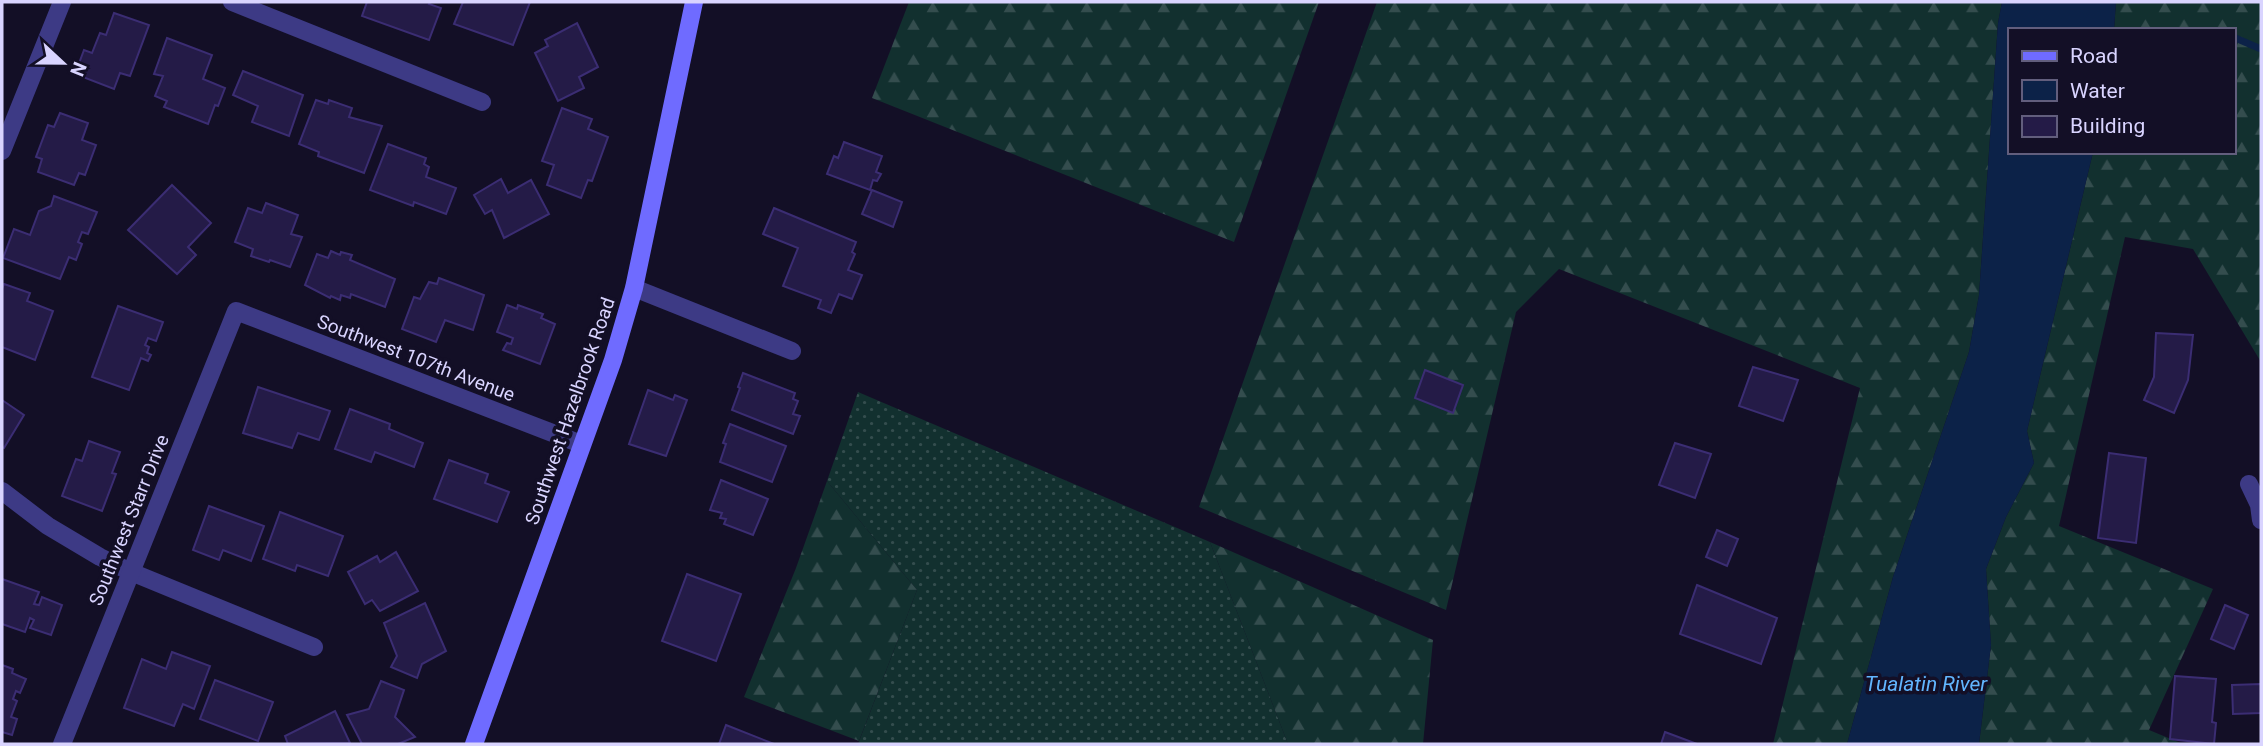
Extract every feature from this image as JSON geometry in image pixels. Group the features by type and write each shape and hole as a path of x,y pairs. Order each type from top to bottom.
{"street":[{"path":"2,151 62,2"},
{"path":"232,2 482,102"},
{"name":"Southwest Hazelbrook Road","path":"474,744 613,360 634,288 694,2"},
{"path":"634,288 792,351"},
{"name":"Southwest 107th Avenue","path":"236,311 581,444"},
{"name":"Southwest Starr Drive","path":"62,744 236,311"},
{"path":"2249,484 2259,505 2261,520"},
{"path":"2,491 48,526 100,557 314,647"}],"green space":[{"path":"909,2 1319,2 1234,242 872,98"},
{"path":"1377,2 2002,2 1998,23 1979,295 1969,352 1893,577 1847,744 1773,744 1860,388 1559,269 1516,312 1446,610 1199,507"},
{"path":"2116,2 2261,2 2261,362 2193,249 2125,237 2059,526 2213,589 2149,730 2183,744 1979,744 1991,645 1986,569 2006,517 2034,463 2027,431 2093,154 2235,154 2235,28 2114,28"},
{"path":"858,392 1210,542 1288,744 858,744 917,590 827,481"},
{"path":"827,481 917,590 859,741 744,697 796,568"},
{"path":"1210,542 1433,640 1423,744 1288,744"}],"water":[{"name":"Tualatin River","path":"2002,2 2116,2 2114,28 2008,28 2008,154 2093,154 2027,431 2034,463 2006,517 1986,569 1991,645 1979,744 1847,744 1893,577 1969,352 1979,295 1998,23"}],"building":[{"path":"367,2 430,2 429,4 441,8 429,40 362,16"},
{"path":"463,2 530,2 513,45 454,24"},
{"path":"114,13 149,25 130,76 120,73 114,89 75,74 84,50 92,53 100,33 106,35"},
{"path":"577,23 598,67 579,77 584,88 558,101 535,53 548,46 545,40"},
{"path":"167,38 212,55 203,79 225,88 208,124 164,107 167,101 155,96 163,76 154,74"},
{"path":"243,71 303,95 289,136 252,122 258,106 233,95"},
{"path":"316,100 328,104 329,100 352,108 349,117 382,126 364,173 318,156 319,152 299,144"},
{"path":"562,108 592,119 588,129 608,137 592,181 588,180 581,198 547,185 554,165 542,161"},
{"path":"60,113 88,123 82,140 96,145 85,175 79,173 74,185 38,172 42,159 36,157 48,125 54,127"},
{"path":"844,142 882,156 876,172 881,174 877,181 873,180 870,190 827,174 834,156 838,158"},
{"path":"388,144 426,158 424,164 429,167 426,177 456,188 446,214 414,202 413,206 370,190"},
{"path":"501,179 508,193 531,180 549,214 504,238 492,210 485,214 474,195"},
{"path":"172,185 211,223 188,247 196,255 177,274 128,230"},
{"path":"872,190 902,202 893,227 862,214"},
{"path":"54,196 97,212 88,234 82,232 78,242 82,244 76,260 69,257 60,279 3,258 14,229 30,235 39,211 51,206"},
{"path":"266,203 298,215 291,234 302,237 290,267 251,256 253,249 235,242 248,208 262,213"},
{"path":"774,208 856,242 852,252 855,254 848,270 862,275 852,299 839,294 831,313 818,308 821,300 783,286 798,248 763,234"},
{"path":"331,251 340,255 341,252 352,255 350,260 395,279 385,307 351,294 350,298 341,295 340,300 331,296 330,298 305,285 317,254 328,258"},
{"path":"439,278 484,295 473,330 445,320 436,342 402,329 414,297 420,299 429,282 437,284"},
{"path":"4,284 30,293 27,301 53,311 35,360 2,347"},
{"path":"507,305 517,309 518,305 543,314 541,318 555,324 540,364 503,350 507,343 511,344 513,338 497,332"},
{"path":"118,306 163,322 156,341 148,338 145,345 149,347 147,353 151,355 148,361 141,358 129,390 92,377"},
{"path":"2156,333 2193,335 2188,380 2174,413 2144,400 2154,377"},
{"path":"1753,367 1798,380 1783,421 1739,406"},
{"path":"1425,370 1463,385 1453,413 1415,398"},
{"path":"743,373 795,393 793,399 798,401 793,414 800,416 793,434 732,410"},
{"path":"258,387 330,411 319,440 298,433 292,448 243,433"},
{"path":"648,390 673,400 675,395 687,400 666,456 629,444"},
{"path":"2,400 24,415 4,448 2,447"},
{"path":"350,409 390,424 389,429 423,443 414,467 375,452 371,462 335,449"},
{"path":"730,424 786,446 772,482 720,462"},
{"path":"89,441 120,452 112,473 116,474 102,511 62,496 76,459 82,461"},
{"path":"1675,443 1711,454 1695,498 1659,485"},
{"path":"2109,453 2146,458 2136,543 2098,538"},
{"path":"449,460 488,474 485,483 509,492 497,522 434,499"},
{"path":"721,480 768,499 753,535 724,524 726,519 720,518 722,513 710,510"},
{"path":"209,506 264,526 251,561 223,550 219,560 193,550"},
{"path":"280,512 343,536 328,576 297,565 295,571 263,559"},
{"path":"1717,530 1738,539 1727,566 1706,557"},
{"path":"396,552 418,591 380,611 372,600 365,604 348,572 377,556 380,562"},
{"path":"687,574 741,594 716,661 662,641"},
{"path":"2,579 39,592 34,604 39,605 42,597 62,605 51,635 30,628 34,620 30,618 25,632 2,624"},
{"path":"1697,585 1777,618 1761,664 1680,634"},
{"path":"425,603 446,651 422,664 417,678 391,667 397,656 384,623"},
{"path":"2225,605 2248,615 2234,649 2211,639"},
{"path":"172,652 210,666 194,709 183,704 174,726 124,708 142,659 166,669"},
{"path":"2,665 26,679 20,693 16,691 13,699 17,701 11,717 17,719 12,735 2,732"},
{"path":"2175,676 2216,679 2212,722 2216,723 2214,744 2170,739"},
{"path":"215,680 273,702 258,741 200,719"},
{"path":"381,681 404,690 395,717 415,737 398,744 362,744 347,715 369,709"},
{"path":"2261,684 2261,713 2233,714 2232,685"},
{"path":"335,711 350,743 288,744 285,736"},
{"path":"726,725 774,744 719,744"},
{"path":"1665,732 1697,744 1661,744"}],"waterway":[{"path":"2235,38 2261,49"}]}
